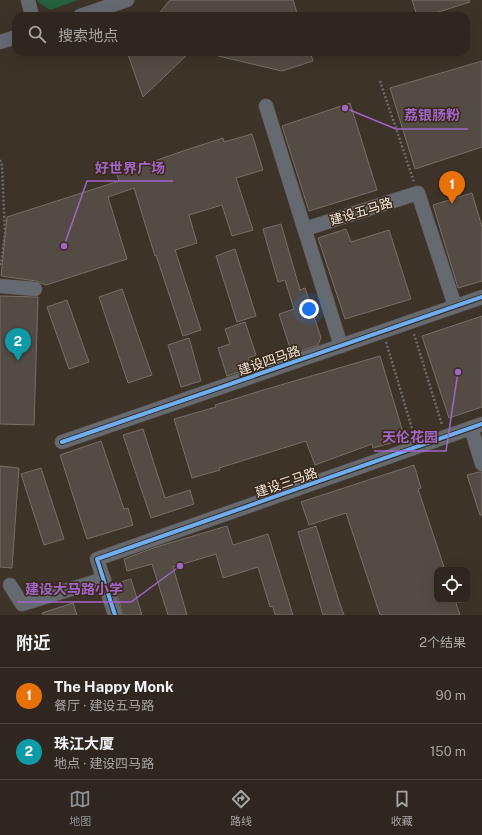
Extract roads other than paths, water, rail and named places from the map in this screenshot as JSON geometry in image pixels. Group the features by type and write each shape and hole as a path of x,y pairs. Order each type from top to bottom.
{"street":[{"path":"28,0 31,12"},
{"path":"92,12 127,0"},
{"path":"0,42 12,38"},
{"path":"266,106 341,346"},
{"name":"建设五马路","path":"304,229 418,193 454,306"},
{"path":"0,286 35,289"},
{"name":"建设四马路","path":"62,442 482,297"},
{"path":"476,426 482,464"},
{"name":"建设三马路","path":"104,579 97,558 476,426"},
{"path":"10,585 22,604 104,579 115,615"}],"place":[{"name":"荔银肠粉","path":"345,108"},
{"name":"The Happy Monk","path":"452,204"},
{"name":"好世界广场","path":"64,246"},
{"name":"珠江大厦","path":"18,361"},
{"name":"天伦花园","path":"458,372"},
{"name":"建设大马路小学","path":"180,566"}]}
